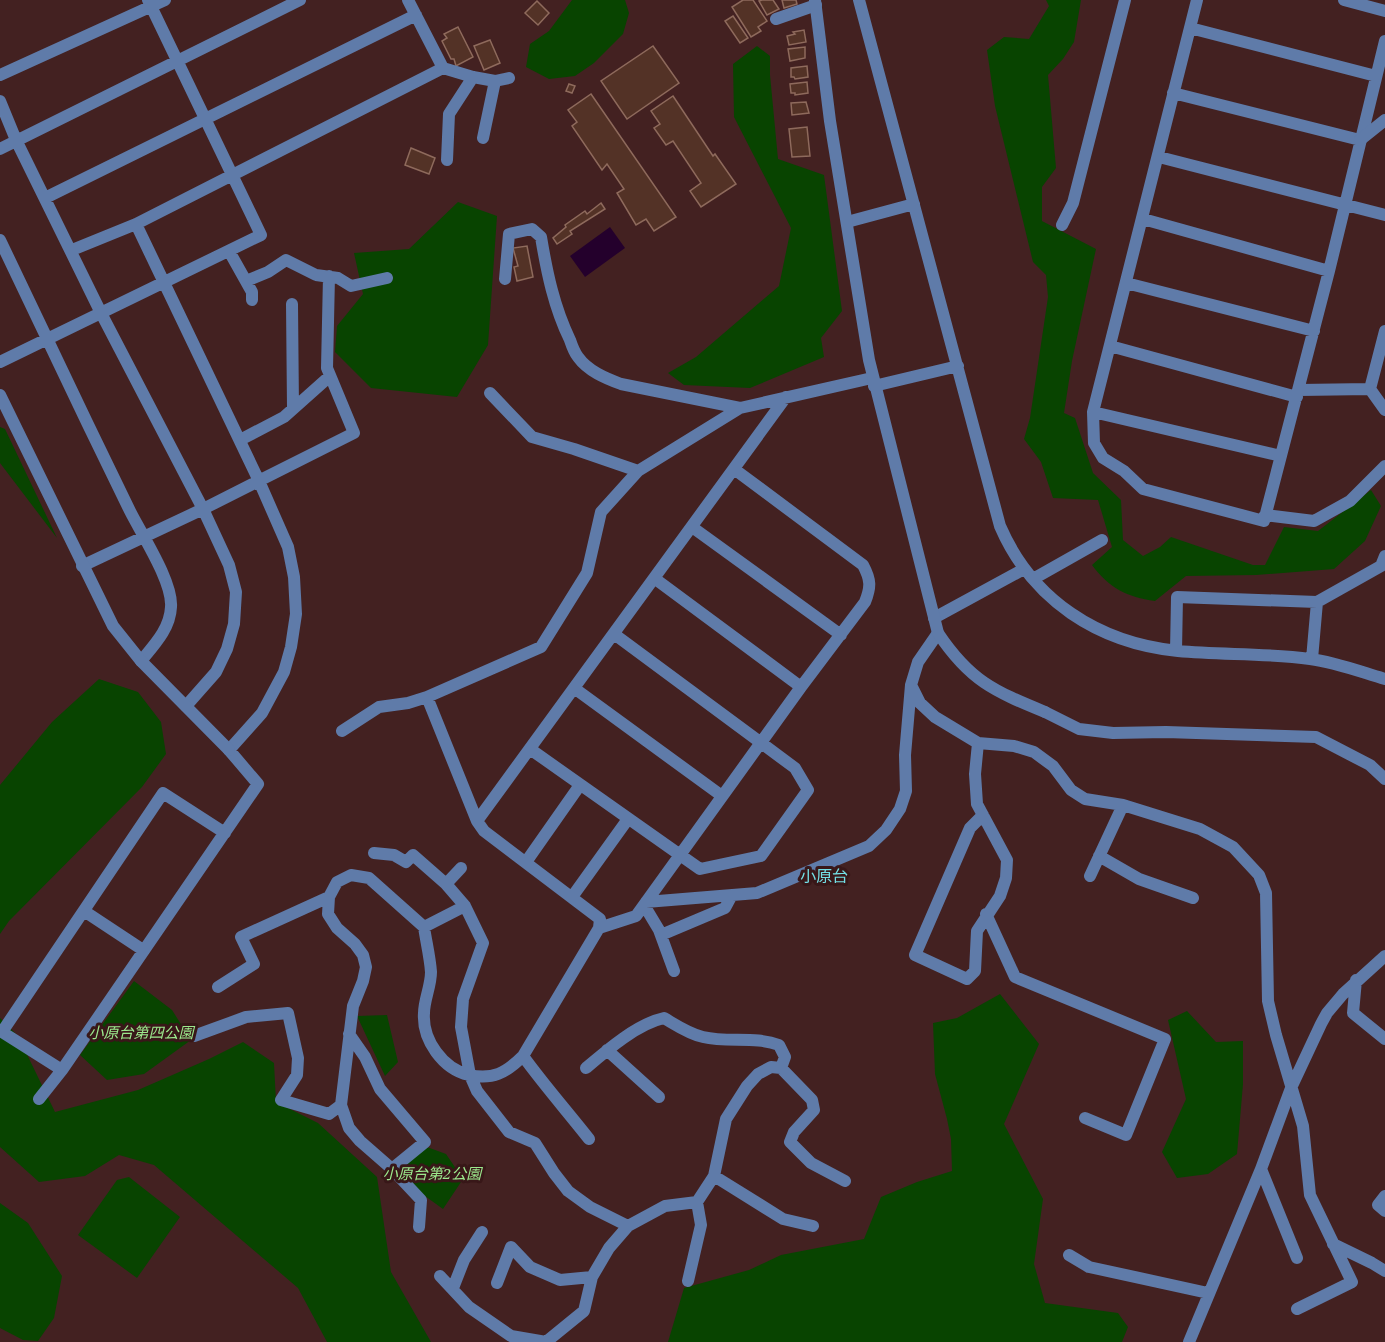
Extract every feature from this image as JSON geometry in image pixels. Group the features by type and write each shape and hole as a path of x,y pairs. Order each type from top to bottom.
{"street":[{"path":"0,75 150,3 165,0"},
{"path":"0,149 178,62 282,4 300,0"},
{"path":"408,0 443,68"},
{"path":"860,0 1000,526 1011,550 1024,569 1054,601 1081,621 1138,645 1176,651 1312,659 1385,679"},
{"path":"1062,225 1073,203 1125,0"},
{"path":"1197,0 1093,412 1094,443 1103,459 1124,471 1143,489 1264,521 1314,331 1385,41"},
{"path":"1347,0 1385,11"},
{"path":"776,19 816,2 830,121 873,382 938,633 953,655 978,680 1078,729 1113,733 1166,732 1316,737 1370,765 1385,779"},
{"path":"0,362 261,235 150,3"},
{"path":"45,198 416,15"},
{"path":"1190,28 1376,76"},
{"path":"72,250 136,224 443,68 495,81 509,78"},
{"path":"447,160 449,114 473,77"},
{"path":"483,138 495,81"},
{"path":"1173,93 1360,140"},
{"path":"0,101 16,140 101,313 203,509 229,565 236,592 234,624 227,649 216,672 186,706"},
{"path":"1360,140 1385,120"},
{"path":"1159,157 1385,215"},
{"path":"847,222 914,204"},
{"path":"1143,219 1329,271"},
{"path":"136,224 259,481 288,547 294,577 296,614 284,672 262,713 229,750"},
{"path":"505,279 509,234 532,229 541,237 549,283 564,327 578,357 586,365 602,377 621,384 740,408"},
{"path":"0,240 143,537 169,586 171,606 168,622 160,638 141,661"},
{"path":"229,251 252,292 252,300"},
{"path":"246,281 268,272 286,260 316,275 338,278 351,286 387,278"},
{"path":"82,566 203,509 354,433 327,368 329,276"},
{"path":"1126,283 1314,331"},
{"path":"292,304 293,409"},
{"path":"1370,389 1385,331"},
{"path":"1110,346 1298,393 1370,389"},
{"path":"342,731 379,707 408,703 428,697 541,647 587,573 601,512 638,471 740,408 786,397 958,366"},
{"path":"240,440 284,417 330,376"},
{"path":"1370,389 1385,410"},
{"path":"490,393 532,437 638,471"},
{"path":"0,395 4,412 113,626 141,661 229,750 258,784 62,1070 39,1099"},
{"path":"477,822 786,397"},
{"path":"1093,412 1281,456"},
{"path":"1265,515 1314,521 1350,501 1385,466"},
{"path":"599,928 636,916 865,602 871,588 870,576 863,565 734,469"},
{"path":"692,527 841,635"},
{"path":"1033,579 1102,540"},
{"path":"1176,651 1177,597 1317,602 1381,566 1385,556"},
{"path":"934,618 1024,569"},
{"path":"654,578 801,687"},
{"path":"1312,659 1317,602"},
{"path":"645,904 757,893 869,846 886,830 900,809 906,791 904,755 911,685 918,662 938,633"},
{"path":"530,749 700,869 761,856 808,790 795,768 614,634"},
{"path":"911,685 920,702 934,717 978,743 1014,746 1034,752 1053,766 1071,790 1085,799 1123,805 1200,829 1233,847 1259,875 1266,893 1268,1001 1303,1126 1310,1195 1352,1282 1297,1309"},
{"path":"574,688 722,796"},
{"path":"419,1227 421,1200 349,1128 341,1105 353,1006 366,967 363,955 355,944 337,928 328,914 329,897 337,882 351,875 369,878 424,927 431,974 423,1026 432,1047 446,1064 470,1075 488,1078 510,1069 523,1056 599,928 600,919 484,831 477,822 428,697"},
{"path":"978,743 975,774 977,804 983,815 1007,860 1006,878 999,896 976,931 975,971 967,979 915,955 970,828 983,815"},
{"path":"526,862 580,785"},
{"path":"62,1070 2,1032 163,793 225,833"},
{"path":"1090,876 1123,805"},
{"path":"572,897 627,819"},
{"path":"374,853 394,855 406,862 412,855 446,884 465,906 483,943 463,999 461,1027 470,1075 477,1091 510,1132 535,1143 568,1191 590,1207 628,1226"},
{"path":"1099,856 1139,879 1193,898"},
{"path":"446,884 461,868"},
{"path":"661,935 725,908 732,895"},
{"path":"218,987 254,964 241,937 329,897"},
{"path":"645,904 661,935 674,971"},
{"path":"424,927 465,906"},
{"path":"84,911 143,950"},
{"path":"986,914 1015,977 1165,1039 1125,1135 1084,1118"},
{"path":"1189,1342 1261,1169 1291,1088 1327,1013 1356,980 1385,956"},
{"path":"1356,980 1353,1014 1385,1039"},
{"path":"194,1036 246,1017 288,1013 298,1058 297,1075 281,1100 329,1114 341,1105"},
{"path":"586,1068 607,1050 653,1020 664,1018 695,1035 706,1038 766,1040 779,1045 785,1057 781,1068"},
{"path":"349,1034 365,1057 381,1089 425,1142 392,1169"},
{"path":"607,1050 659,1097"},
{"path":"523,1056 589,1139"},
{"path":"688,1281 701,1225 697,1202 714,1176 726,1119 747,1086 758,1074 771,1067 781,1068 812,1100 814,1110 794,1132 790,1142 811,1163 845,1181"},
{"path":"1261,1169 1297,1258"},
{"path":"714,1176 783,1219 813,1226"},
{"path":"1385,1196 1378,1205 1385,1211"},
{"path":"440,1276 469,1306 511,1336 546,1342 584,1311 592,1277 609,1248 628,1226 665,1206 697,1202"},
{"path":"453,1288 464,1260 482,1232"},
{"path":"1333,1244 1385,1271"},
{"path":"497,1283 512,1247 530,1267 560,1280 592,1277"},
{"path":"1069,1255 1089,1267 1208,1293"}],"green space":[{"path":"572,0 625,0 629,13 623,34 594,63 575,76 549,79 526,67 530,44 549,31"},
{"path":"1046,0 1081,0 1074,42 1063,59 1048,75 1056,168 1042,187 1042,221 1096,249 1072,361 1064,413 1075,418 1093,473 1121,500 1123,540 1143,556 1160,547 1171,537 1253,565 1265,565 1284,527 1318,531 1371,490 1381,506 1365,541 1334,569 1256,575 1186,576 1155,601 1136,597 1119,590 1105,580 1092,565 1112,547 1098,500 1053,498 1041,462 1024,439 1030,418 1048,297 1046,275 1033,262 995,106 987,50 1004,37 1029,39 1049,6"},
{"path":"757,46 770,56 778,159 824,175 842,311 821,338 824,357 750,388 684,385 668,373 696,357 779,286 791,228 734,117 733,64"},
{"path":"458,202 497,216 488,345 457,397 371,388 335,352 337,326 363,294 354,253 409,249"},
{"path":"0,427 5,429 57,538 0,463"},
{"path":"99,679 138,692 161,722 166,754 142,787 9,921 0,934 0,785 52,722"},
{"name":"小原台第四公園","path":"134,981 172,1010 191,1040 144,1074 107,1080 80,1055"},
{"path":"1000,994 1039,1044 1004,1124 1043,1199 1034,1264 1045,1303 1118,1313 1128,1327 1122,1342 668,1342 684,1288 749,1270 781,1255 864,1239 881,1197 952,1171 951,1139 935,1074 933,1023 957,1018"},
{"path":"1187,1011 1216,1042 1243,1041 1243,1084 1237,1154 1208,1174 1177,1178 1162,1152 1186,1099 1168,1020"},
{"path":"387,1015 398,1062 385,1076 357,1016"},
{"path":"0,1018 18,1036 55,1112 138,1090 243,1042 274,1063 276,1102 318,1123 377,1177 391,1272 431,1342 327,1342 298,1288 154,1165 119,1155 85,1176 39,1182 0,1147"},
{"name":"小原台第2公園","path":"427,1147 446,1154 463,1179 443,1209 425,1196 399,1171"},
{"path":"129,1177 180,1217 137,1278 78,1235 117,1180"},
{"path":"0,1203 28,1223 62,1276 54,1318 38,1341 23,1340 0,1328"}],"shaded area":[{"path":"610,227 625,248 585,277 570,256"}],"building":[{"path":"743,0 753,0 767,21 758,27 761,31 751,37 732,7"},
{"path":"773,0 779,9 767,15 759,1"},
{"path":"782,0 796,0 797,4 784,8"},
{"path":"537,1 549,13 538,25 525,13"},
{"path":"733,16 748,38 740,43 725,21"},
{"path":"458,27 473,57 456,66 442,41 447,38 444,34"},
{"path":"804,30 806,42 789,45 787,36"},
{"path":"490,40 500,63 484,70 474,46"},
{"path":"653,46 679,83 627,119 601,81"},
{"path":"805,47 805,58 790,61 788,49"},
{"path":"807,66 808,77 795,79 791,77 791,68"},
{"path":"807,82 808,93 795,95 791,93 790,84"},
{"path":"569,84 575,86 572,93 566,91"},
{"path":"591,94 676,217 654,231 646,219 636,225 617,193 624,189 607,164 602,170 572,126 577,122 568,110"},
{"path":"673,96 713,156 715,154 736,184 701,207 690,191 701,183 673,141 666,145 654,128 660,124 651,111"},
{"path":"806,102 809,113 792,115 791,103"},
{"path":"807,127 810,156 792,157 789,129"},
{"path":"411,148 435,158 429,174 405,165"},
{"path":"601,203 605,209 570,231 572,234 557,244 553,238 566,227 565,225 585,211 587,214"},
{"path":"527,246 533,277 517,281 514,267 518,266 513,248"}],"district":[{"name":"小原台","path":"824,876"}]}
